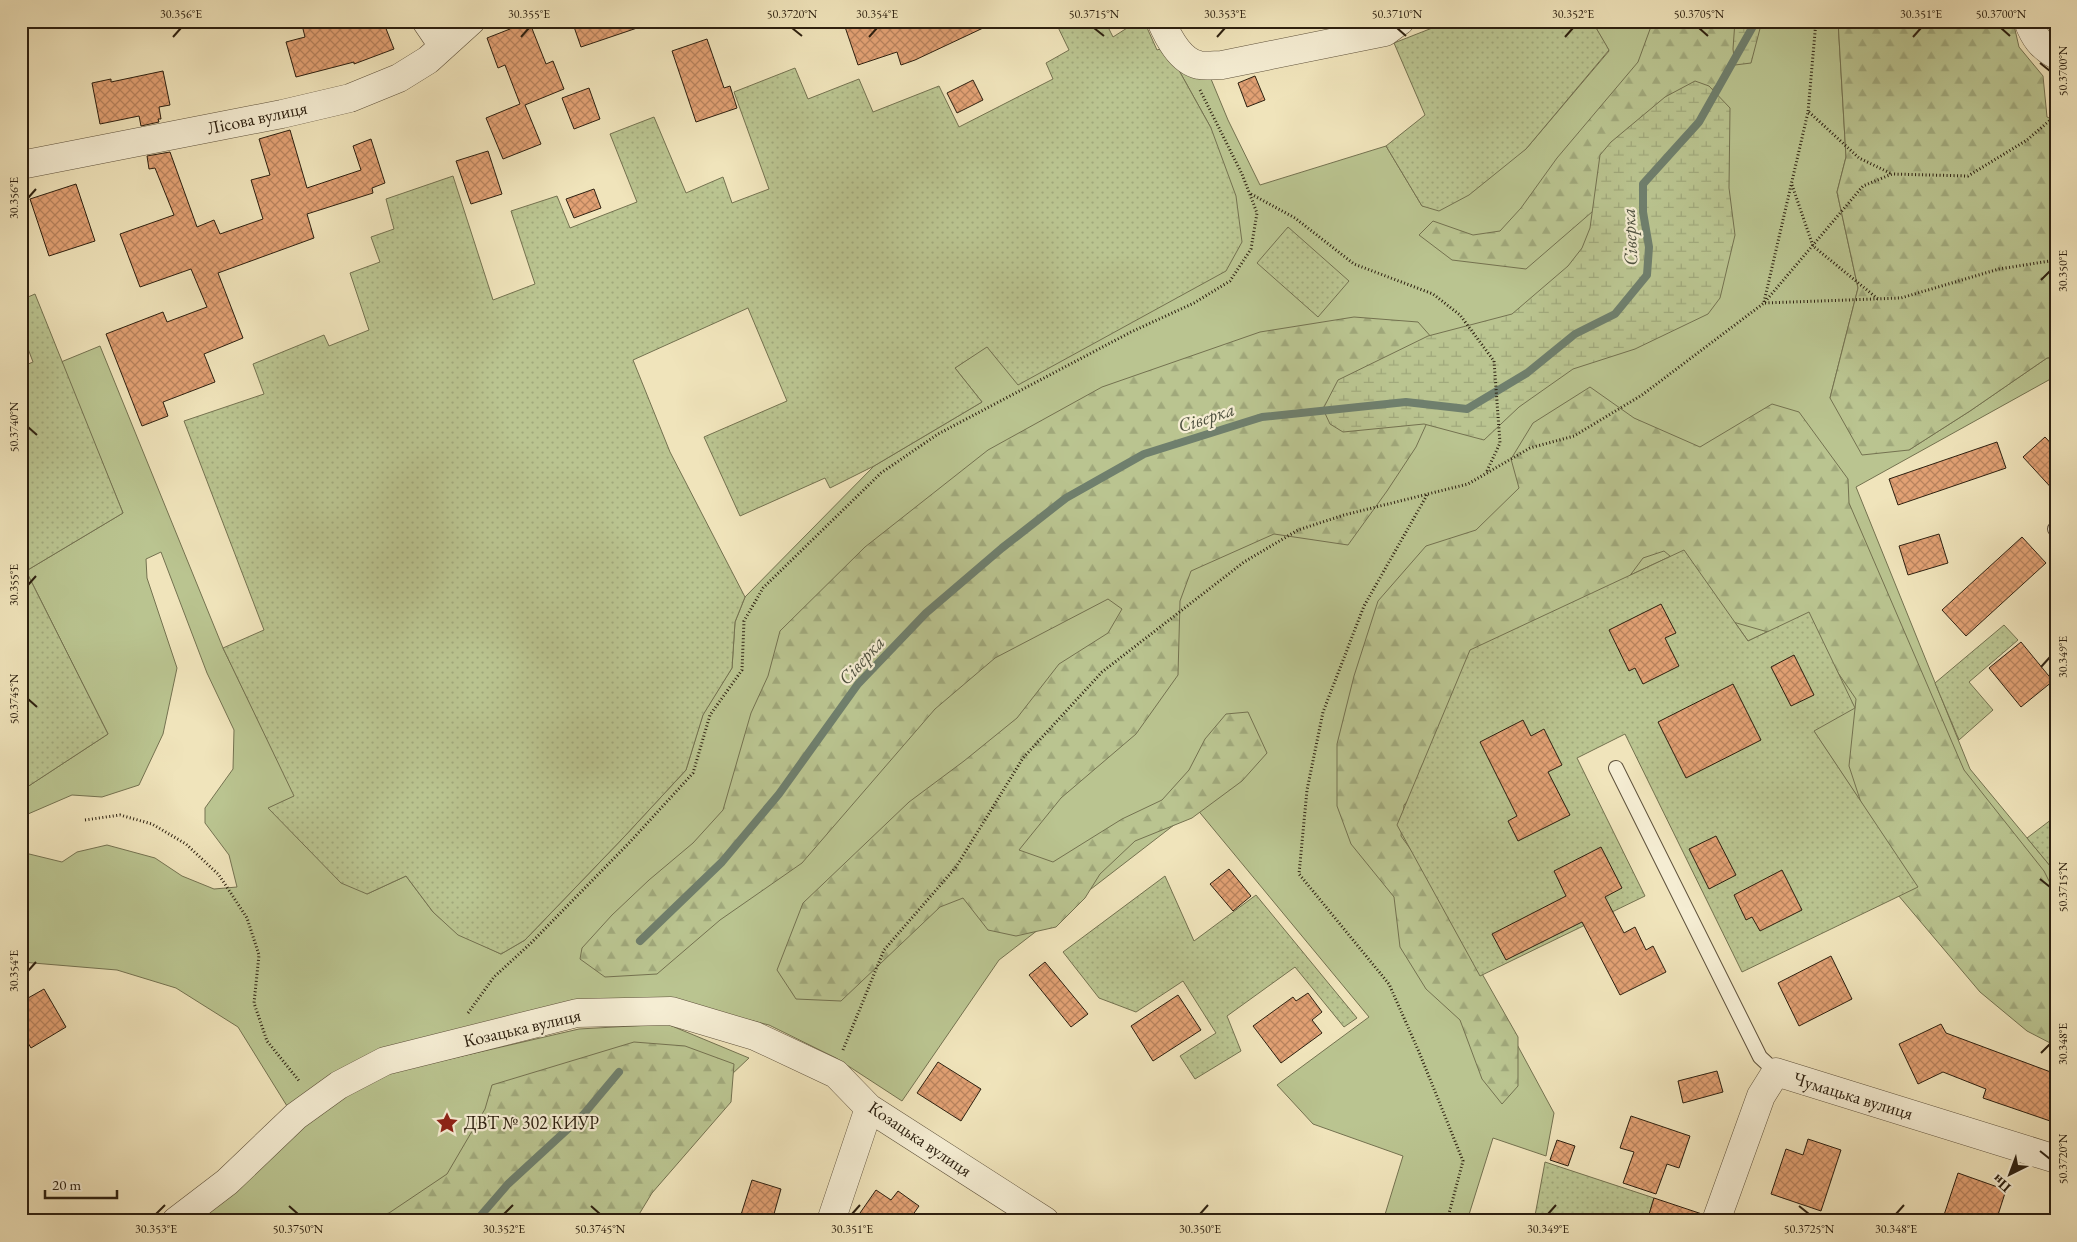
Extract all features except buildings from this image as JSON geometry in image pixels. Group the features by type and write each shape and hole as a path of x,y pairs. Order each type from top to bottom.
{"street":[{"path":"426,21 443,46"},
{"name":"Лісова вулиця","path":"21,165 282,114 350,98 399,78 428,60 471,21"},
{"path":"1161,21 1168,37 1185,58 1198,65 1222,65 1385,32 1400,21"},
{"path":"2028,21 2033,36 2045,49 2056,55"},
{"name":"Козацька вулиця","path":"176,1221 227,1182 296,1116 339,1085 385,1061 577,1013 670,1011 755,1036 836,1074 869,1108 1045,1221"},
{"name":"Чумацька вулиця","path":"1716,1221 1761,1096 1776,1072 2056,1159"},
{"path":"831,1221 869,1108"}],"lane":[{"path":"1616,768 1760,1057 1776,1072"}],"path":[{"path":"1764,303 1808,112 1816,21"},
{"path":"464,1040 468,1013 494,977 530,944 623,849 693,772 710,715 742,670 744,621 764,588 881,473 938,434 1131,332 1194,303 1230,281 1251,249 1257,213 1242,174 1218,130 1185,58"},
{"path":"1808,112 1859,158 1892,174"},
{"path":"836,1074 846,1041 884,950 956,867 1023,758 1102,672 1244,562 1298,530 1344,515 1468,484 1530,448 1574,436 1642,395 1764,303 1863,186 1892,174 1968,176 2027,140 2056,116"},
{"path":"1792,184 1813,246 1879,299"},
{"path":"1250,194 1295,218 1354,264 1433,294 1460,315 1494,361 1500,443 1486,474"},
{"path":"1764,303 1902,298 1998,269 2056,260"},
{"path":"1427,495 1364,606 1323,712 1307,790 1299,874 1389,984 1419,1052 1463,1161 1447,1221"},
{"path":"85,820 120,814 152,824 186,844 219,875 247,918 259,955 254,1003 266,1041 317,1101"}],"green space":[{"path":"1055,21 1105,21 1113,37 1138,21 1144,21 1157,50 1166,47 1211,128 1236,196 1242,242 1226,271 1018,385 987,347 955,368 982,402 874,466 830,488 825,478 740,516 704,437 787,401 748,308 633,360 670,452 745,597 735,622 732,668 703,715 686,770 525,940 501,954 458,935 433,912 406,876 367,894 341,883 268,808 294,796 223,648 264,630 184,421 264,394 253,364 324,335 329,346 369,330 350,273 380,262 371,237 394,229 386,199 453,176 493,300 535,284 511,211 557,196 570,228 637,202 610,134 654,117 686,193 723,177 732,203 769,189 734,92 795,68 808,99 859,79 873,112 939,86 959,127 1053,79 1046,63 1069,50"},
{"path":"1450,21 1592,21 1609,50 1526,149 1469,195 1439,211 1422,206 1386,146 1425,115 1394,43"},
{"path":"1592,21 1838,21 1846,157 1837,192 1858,288 1830,398 1909,450 2047,358 2056,357 2056,376 1856,487 1970,769 2056,873 2056,1034 1963,955 1813,730 1808,612 1748,641 1684,550 1470,650 1480,976 1554,1113 1546,1156 1493,1138 1467,1221 1383,1221 1403,1156 1313,1124 1277,1085 1369,1017 1196,808 999,960 902,1101 836,1058 769,1025 673,1001 576,1005 287,1106 238,1027 176,988 117,970 21,962 21,852 62,862 77,852 107,845 155,858 182,876 214,889 237,887 229,855 205,823 205,808 233,769 234,730 207,673 161,552 146,559 147,578 177,668 163,734 139,785 102,797 72,795 28,814 21,815 21,791 108,734 26,571 123,513 61,362 100,346 223,648 295,796 269,808 367,894 406,876 433,912 458,934 501,954 525,940 686,770 703,714 732,668 735,622 745,597 874,466 982,402 955,368 987,346 1018,384 1071,355 1211,128 1166,47 1211,79 1228,120 1260,185 1386,146 1422,206 1526,149 1609,51"},
{"path":"1653,21 1749,21 1741,57 1644,167 1526,269 1452,260 1419,235 1433,221 1473,235 1500,231 1521,208 1557,158 1638,62"},
{"path":"1735,21 1762,21 1751,63 1735,65 1733,49"},
{"path":"1838,21 2013,21 2019,47 2043,76 2047,117 2056,121 2056,357 2047,358 1909,450 1862,455 1830,398 1858,288 1837,192 1846,157"},
{"path":"1695,81 1709,86 1730,108 1729,188 1735,235 1720,298 1708,314 1635,349 1573,369 1519,407 1484,440 1424,424 1343,432 1330,424 1323,409 1338,380 1428,336 1512,314 1568,266 1582,248 1590,228 1600,155 1611,142 1665,97"},
{"path":"1288,227 1349,281 1318,317 1257,263"},
{"path":"35,294 123,513 26,571 108,734 21,791 21,367 33,362 21,330 21,300"},
{"path":"1354,317 1418,322 1454,363 1416,447 1348,545 1274,534 1191,571 1180,601 1178,675 1136,734 1061,798 1019,850 1053,862 1122,819 1162,800 1189,770 1205,739 1226,714 1248,712 1267,753 1242,781 1192,818 1135,841 1100,874 1085,898 1056,927 1016,936 988,930 963,898 940,907 841,1001 796,999 777,970 803,903 909,802 1017,718 1059,664 1108,633 1122,609 1108,599 995,658 935,709 802,863 720,920 657,974 605,977 580,959 582,948 612,915 649,880 693,843 723,810 751,713 768,676 780,631 865,547 988,450 1102,387 1260,332"},
{"path":"1590,387 1634,418 1700,447 1772,404 1799,412 1848,479 1849,503 1964,770 2044,871 2056,895 2056,1046 2027,1031 1980,992 1887,882 1849,766 1856,699 1810,632 1768,632 1726,620 1682,566 1664,551 1643,558 1620,589 1436,769 1404,805 1401,836 1414,854 1518,1037 1518,1086 1502,1104 1482,1079 1460,1020 1426,989 1400,947 1394,897 1351,844 1337,806 1337,744 1354,676 1378,601 1426,546 1476,530 1519,488 1511,459 1533,423"},
{"path":"1684,550 1748,641 1809,612 1855,708 1814,731 1918,887 1742,972 1625,734 1577,758 1645,896 1480,976 1397,825 1470,650"},
{"path":"2004,625 2018,640 1969,682 1993,710 1959,740 1935,683"},
{"path":"2056,816 2056,873 2027,838"},
{"path":"1165,876 1194,941 1256,895 1357,1018 1344,1027 1295,967 1227,1016 1241,1051 1195,1079 1180,1056 1216,1033 1183,981 1136,1012 1099,998 1063,952"},
{"path":"667,1024 749,1058 635,1166 600,1221 196,1221 322,1108 389,1073 579,1029"},
{"path":"634,1042 685,1046 734,1064 731,1102 652,1193 635,1221 360,1221 389,1213 447,1174 485,1109 492,1085"},
{"path":"1545,1162 1654,1198 1647,1221 1600,1221 1595,1219 1594,1221 1534,1221"}],"waterway":[{"name":"Сіверка","path":"640,941 722,862 779,794 858,684 926,613 1002,548 1066,498 1144,454 1262,417 1406,402 1467,409 1527,373 1575,334 1615,314 1647,275 1649,247 1643,212 1643,184 1699,122 1756,21"},
{"name":"Сіверка","path":"476,1221 508,1184 583,1115 619,1072"}],"place":[{"name":"ДВТ № 302 КИУР","path":"447,1123"}]}
